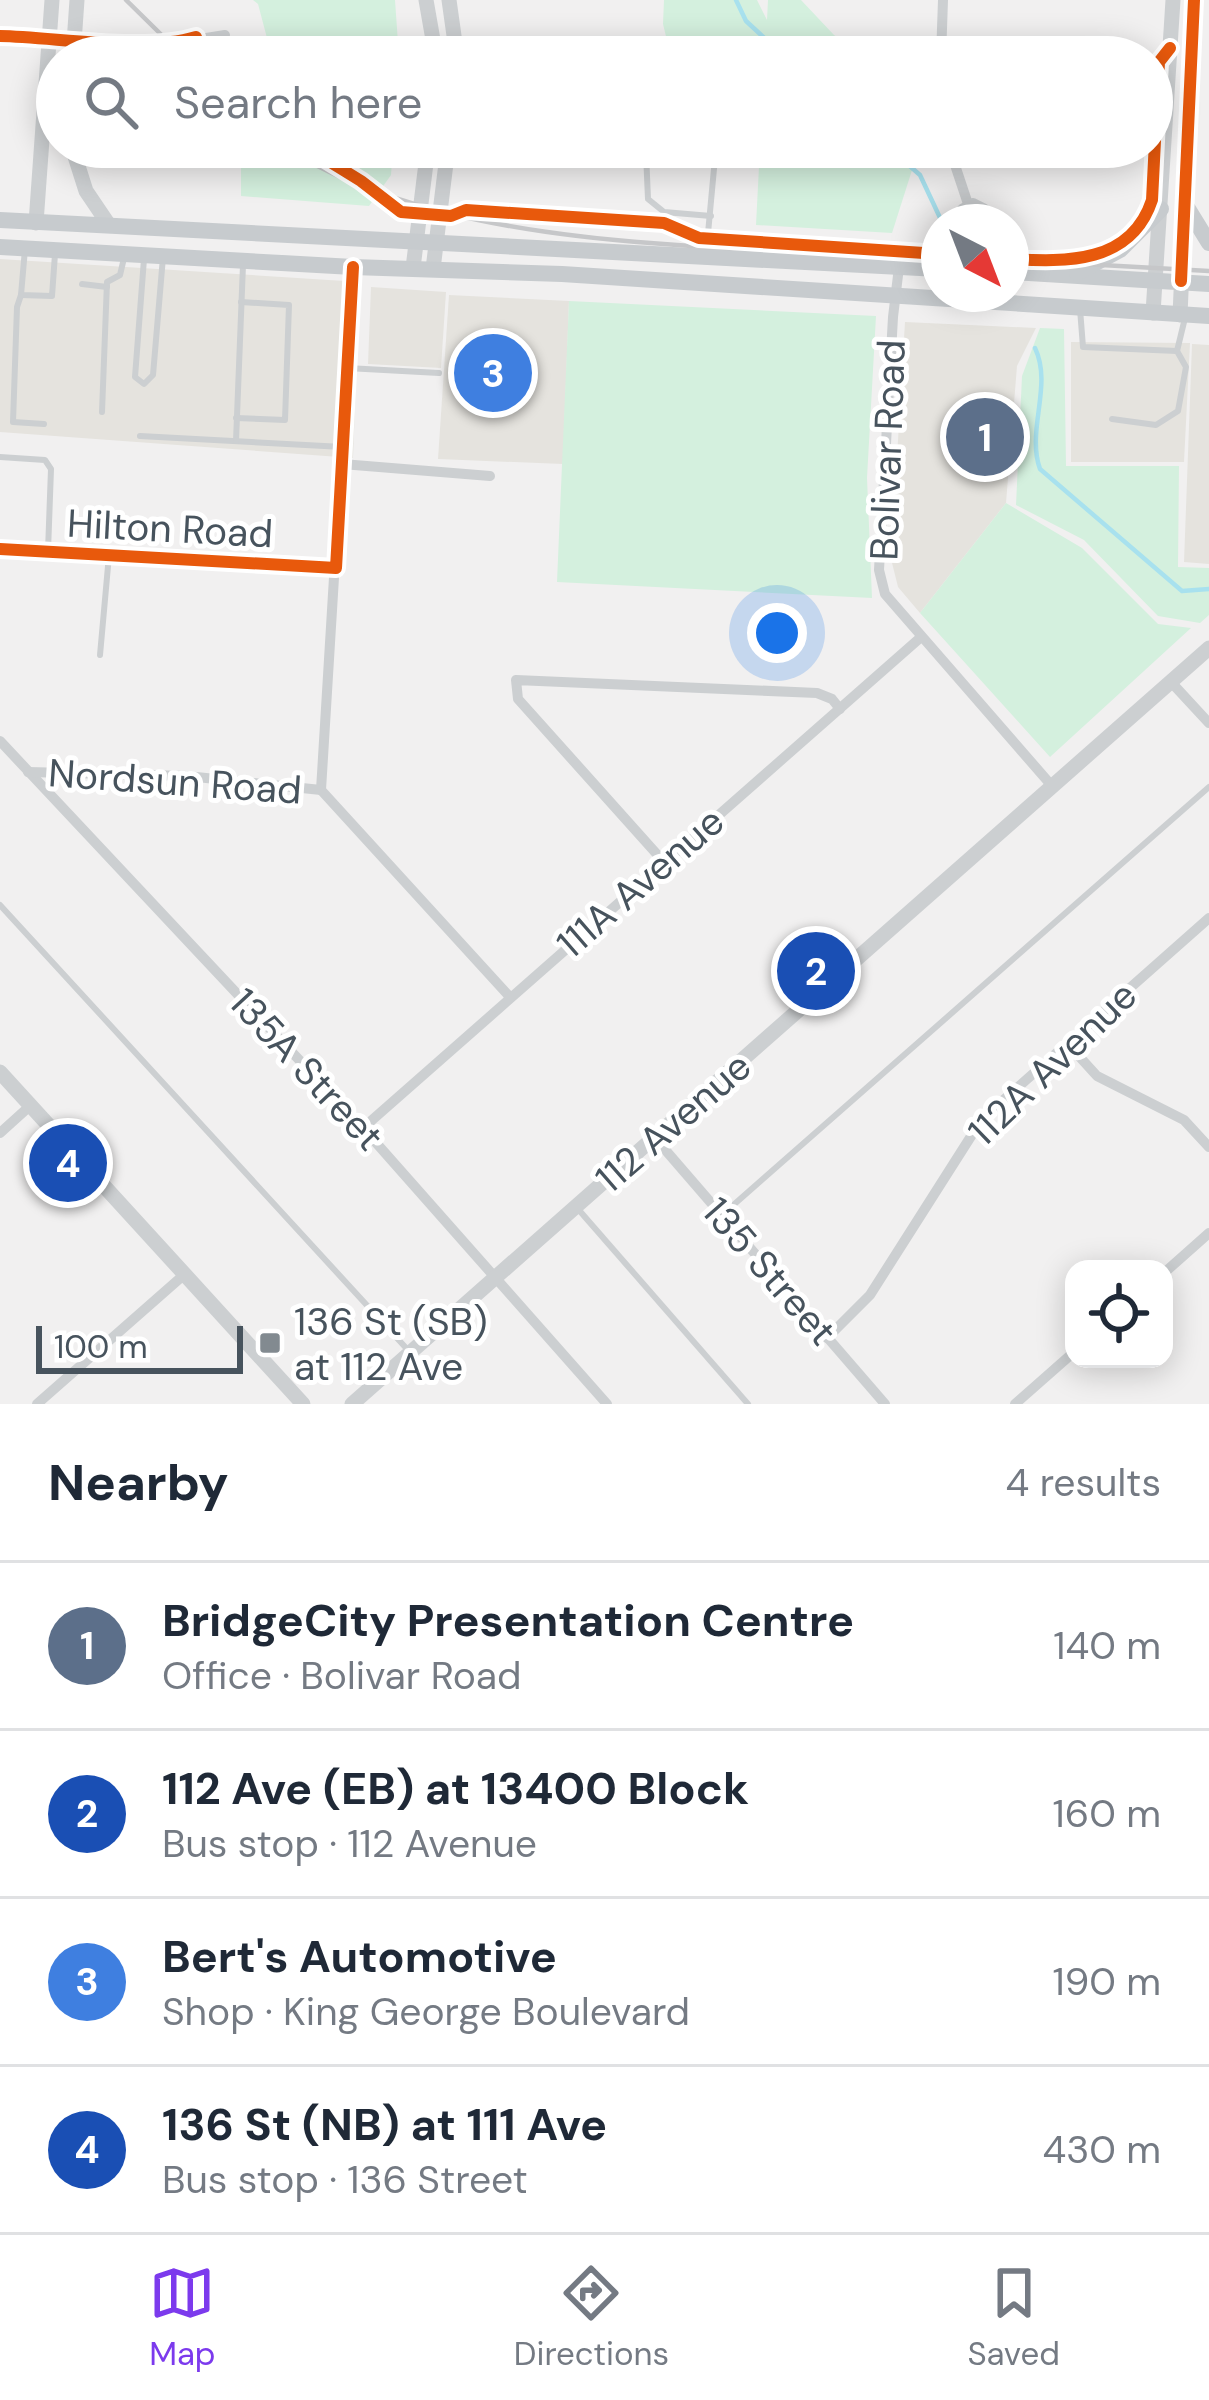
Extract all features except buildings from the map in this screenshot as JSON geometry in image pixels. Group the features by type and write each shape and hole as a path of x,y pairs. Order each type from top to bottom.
{"main road":[{"path":"50,36 52,0"},
{"path":"75,36 77,0"},
{"path":"426,0 432,36"},
{"path":"449,0 454,36"},
{"path":"1171,36 1173,0"},
{"path":"1182,315 1194,0"},
{"path":"0,36 36,37"},
{"path":"36,223 40,168"},
{"path":"79,168 86,191 109,225"},
{"path":"428,168 426,244 433,269"},
{"path":"413,268 426,244 443,168"},
{"path":"1153,313 1163,168"},
{"path":"1185,204 1209,243"},
{"path":"1072,275 1120,250 1161,209"},
{"path":"0,220 921,267"},
{"path":"0,247 1209,316"},
{"path":"1029,273 1209,284"},
{"name":"112 Avenue","path":"352,1404 1209,648"},
{"path":"0,1072 303,1404"}],"street":[{"path":"941,36 943,0"},
{"path":"219,36 225,35"},
{"path":"956,168 968,204"},
{"name":"Bolivar Road","path":"899,266 879,571 885,594 1052,785"},
{"path":"353,267 321,790 509,996"},
{"path":"342,464 490,476"},
{"name":"Hilton Road","path":"0,549 336,568"},
{"name":"111A Avenue","path":"363,1128 920,638"},
{"path":"663,861 518,699 516,680 817,693 832,699 840,709"},
{"path":"1171,682 1209,723"},
{"name":"135A Street","path":"0,741 363,1128 608,1404"},
{"name":"Nordsun Road","path":"28,772 187,776 321,790"},
{"name":"112A Avenue","path":"827,1338 870,1295 982,1119 1209,918"},
{"path":"1067,1043 1097,1076 1184,1120 1209,1147"},
{"path":"0,1132 31,1105"},
{"name":"135 Street","path":"656,1138 885,1404"},
{"path":"1173,1265 1209,1234"},
{"path":"37,1404 186,1273"},
{"path":"1015,1404 1065,1360"}],"lane":[{"path":"647,168 648,199 664,212 711,216"},
{"path":"706,255 714,168"},
{"path":"25,249 17,307 13,422 44,424"},
{"path":"21,295 52,296 55,250"},
{"path":"102,412 107,282 120,275 125,254"},
{"path":"154,256 153,375 144,384 136,377 154,256"},
{"path":"236,441 243,262"},
{"path":"82,284 107,287"},
{"path":"236,418 285,420 289,305 242,302"},
{"path":"1080,309 1083,347 1177,351"},
{"path":"1112,418 1156,424 1178,411 1186,367 1177,351 1182,315"},
{"path":"347,368 440,373"},
{"path":"140,436 343,447"},
{"path":"0,457 45,460 51,469 48,551"},
{"path":"100,656 109,555"},
{"path":"722,1215 1209,787"},
{"path":"0,905 410,1353"},
{"path":"576,1206 748,1404"}],"shaded area":[{"path":"0,259 360,282 353,458 0,432"},
{"path":"371,287 446,292 441,368 368,364"},
{"path":"449,295 569,301 563,464 438,459"},
{"path":"905,322 1036,328 1017,366 1006,503 920,613 898,587 891,559"},
{"path":"1071,342 1190,343 1184,462 1071,462"},
{"path":"1192,344 1209,345 1209,564 1184,562"}],"green space":[{"path":"253,0 395,0 398,36 266,36"},
{"path":"664,0 757,0 767,20 768,0 801,0 836,36 666,36"},
{"path":"241,168 392,168 369,206 241,196"},
{"path":"759,168 913,168 892,233 756,225"},
{"path":"569,301 876,316 867,478 872,598 557,582"},
{"path":"1040,328 1064,329 1066,466 1179,466 1178,567 1209,568 1209,615 1200,623 1158,616 1084,540 1016,505 1022,376"},
{"path":"1006,503 1082,548 1158,624 1191,628 1050,757 920,613"}],"waterway":[{"path":"736,0 746,21 762,36"},
{"path":"912,168 934,204"},
{"path":"1035,348 1041,377 1036,439 1040,469 1182,591 1209,589"}],"railway":[{"path":"126,0 163,36"},
{"path":"325,168 353,183 430,209 514,227 690,246 921,255"},
{"path":"1029,261 1209,271"}],"cycle path":[{"path":"1181,281 1194,0"},
{"path":"0,36 36,38"},
{"path":"340,168 401,212 451,216 466,210 664,223 699,238 921,253"},
{"path":"1029,259 1094,255 1129,237 1152,200 1154,168"},
{"path":"0,549 336,568 353,267"}],"place":[{"name":"Bert's Automotive","path":"493,373"},
{"name":"BridgeCity Presentation Centre","path":"985,437"},
{"name":"112 Ave (EB) at 13400 Block","path":"816,971"},
{"name":"136 St (NB) at 111 Ave","path":"68,1163"},
{"name":"136 St (SB) at 112 Ave","path":"270,1343"}]}
